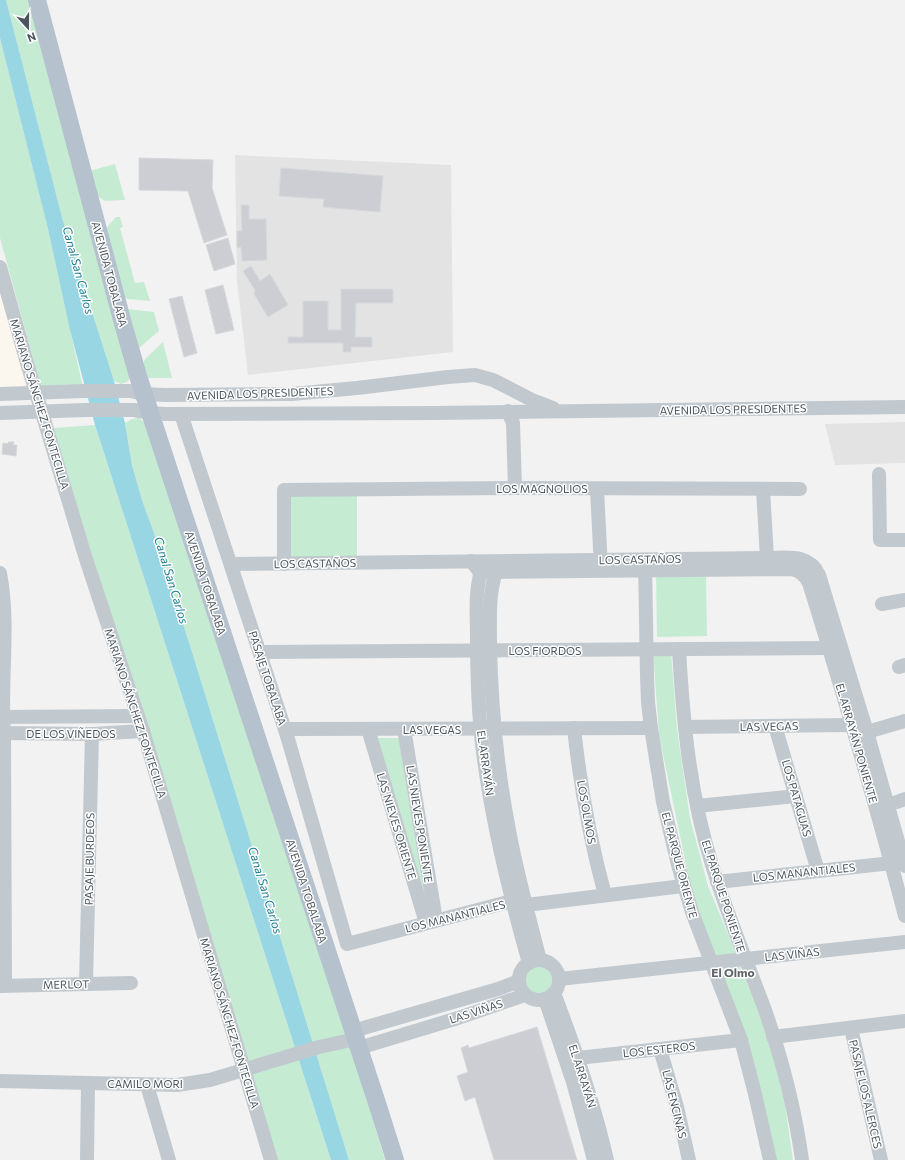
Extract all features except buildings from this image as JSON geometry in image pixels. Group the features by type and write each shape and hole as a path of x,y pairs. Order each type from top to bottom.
{"main road":[{"name":"AVENIDA TOBALABA","path":"37,0 124,326 135,392 150,413 395,1160"}],"street":[{"name":"MARIANO SÁNCHEZ FONTECILLA","path":"0,267 86,559 138,716 271,1160"},
{"name":"AVENIDA LOS PRESIDENTES","path":"0,394 83,391 217,395 292,394 475,375 493,380 560,412"},
{"path":"512,389 514,402 508,411 513,423 515,488"},
{"path":"211,414 219,406 220,400 217,395"},
{"path":"248,395 244,402 248,414"},
{"name":"AVENIDA LOS PRESIDENTES","path":"0,412 134,410 150,413 181,414 434,413 905,407"},
{"name":"PASAJE TOBALABA","path":"181,414 285,729 347,944"},
{"path":"879,474 880,540 905,540"},
{"name":"LOS MAGNOLIOS","path":"284,564 284,490 515,488 800,489"},
{"path":"597,489 601,565"},
{"path":"763,489 767,558"},
{"name":"LOS CASTAÑOS","path":"645,565 767,558 797,558 806,568"},
{"name":"LOS CASTAÑOS","path":"231,564 471,561 483,567 645,565 795,570 806,568"},
{"name":"EL PARQUE ORIENTE","path":"645,565 647,676 651,728 663,802 692,912 741,1040 770,1160"},
{"name":"EL ARRAYÁN","path":"483,567 477,595 484,651 495,824 519,903 534,961"},
{"name":"EL ARRAYÁN","path":"484,651 492,589 498,567"},
{"name":"EL ARRAYÁN PONIENTE","path":"898,865 852,725 809,583 806,568 817,569 868,732 888,805 898,865 905,916"},
{"path":"0,573 2,593 1,718 3,986"},
{"path":"882,604 905,600"},
{"name":"LOS FIORDOS","path":"260,652 829,648"},
{"name":"EL PARQUE PONIENTE","path":"679,649 685,726 697,806 717,882 758,991 773,1037 788,1090 802,1160"},
{"name":"DE LOS VIÑEDOS","path":"1,718 138,716"},
{"path":"868,732 905,721"},
{"name":"LAS VEGAS","path":"685,726 852,725"},
{"name":"LOS PATAGUAS","path":"775,726 818,871"},
{"name":"LOS OLMOS","path":"574,728 578,764 591,839 605,895"},
{"name":"LAS VEGAS","path":"285,729 651,728"},
{"name":"LAS NIEVES ORIENTE","path":"368,729 431,922"},
{"name":"LAS NIEVES PONIENTE","path":"404,729 431,922"},
{"name":"DE LOS VIÑEDOS","path":"2,733 92,734 142,731"},
{"name":"PASAJE BURDEOS","path":"86,983 92,734"},
{"path":"697,806 796,796"},
{"path":"888,805 905,799"},
{"name":"LOS MANANTIALES","path":"717,882 818,871 898,865"},
{"name":"LOS MANANTIALES","path":"347,944 431,922 519,903 684,886"},
{"name":"LAS VIÑAS","path":"553,990 711,963 905,942"},
{"path":"534,961 548,962 554,966 558,972 553,990 538,1000 525,995 521,989 519,981 523,968 534,961"},
{"name":"LAS VIÑAS","path":"356,1039 423,1011 498,989 519,981"},
{"name":"MERLOT","path":"3,986 131,983"},
{"name":"EL ARRAYÁN","path":"553,990 578,1058 596,1116 607,1160"},
{"name":"EL ARRAYÁN","path":"553,990 573,1082 594,1160"},
{"name":"LAS VIÑAS","path":"356,1039 427,1027 525,995"},
{"path":"423,1011 427,1027"},
{"path":"773,1037 905,1021"},
{"name":"PASAJE LOS ALERCES","path":"851,1028 881,1160"},
{"name":"CAMILO MORI","path":"0,1081 177,1085 210,1080 319,1047 356,1039"},
{"name":"LOS ESTEROS","path":"578,1058 741,1040"},
{"name":"LAS ENCINAS","path":"660,1049 677,1107 688,1160"},
{"path":"87,1160 88,1083"},
{"path":"147,1085 169,1160"}],"shaded area":[{"path":"235,155 451,165 453,352 248,375 237,281"},
{"path":"0,288 28,388 0,388"},
{"path":"905,422 905,463 835,465 825,424"}],"green space":[{"path":"6,0 33,0 130,378 127,382 121,384 114,381 63,221"},
{"path":"0,38 48,229 83,388 41,387 0,238"},
{"path":"115,164 125,200 105,201 96,195 89,171"},
{"path":"116,217 120,217 123,227 120,228 135,283 144,282 150,301 127,299 123,295 105,231"},
{"path":"127,309 154,312 159,331 139,348"},
{"path":"163,342 172,378 148,378 143,365 145,359"},
{"path":"139,418 145,423 324,957 385,1160 349,1160 192,652 132,465 125,423 132,419"},
{"path":"95,425 331,1160 278,1160 53,428"},
{"path":"357,493 357,559 290,560 289,494"},
{"path":"706,573 707,636 657,637 656,574"},
{"path":"653,651 671,651 677,729 690,818 708,886 736,953 714,957 690,884 659,735"},
{"path":"376,738 399,738 430,916"},
{"path":"739,964 769,1036 785,1105 793,1160 774,1160 721,969"},
{"path":"538,966 548,970 552,980 548,990 538,994 528,990 524,980 528,970"}],"water":[{"path":"0,0 6,0 63,221 114,381 125,423 132,465 142,500 192,652 349,1160 331,1160 95,425 70,330 48,229 0,38"}],"district":[{"name":"El Olmo","path":"733,972"}],"water label":[{"name":"Canal San Carlos","path":"79,270"},
{"name":"Canal San Carlos","path":"172,580"},
{"name":"Canal San Carlos","path":"266,890"}]}
